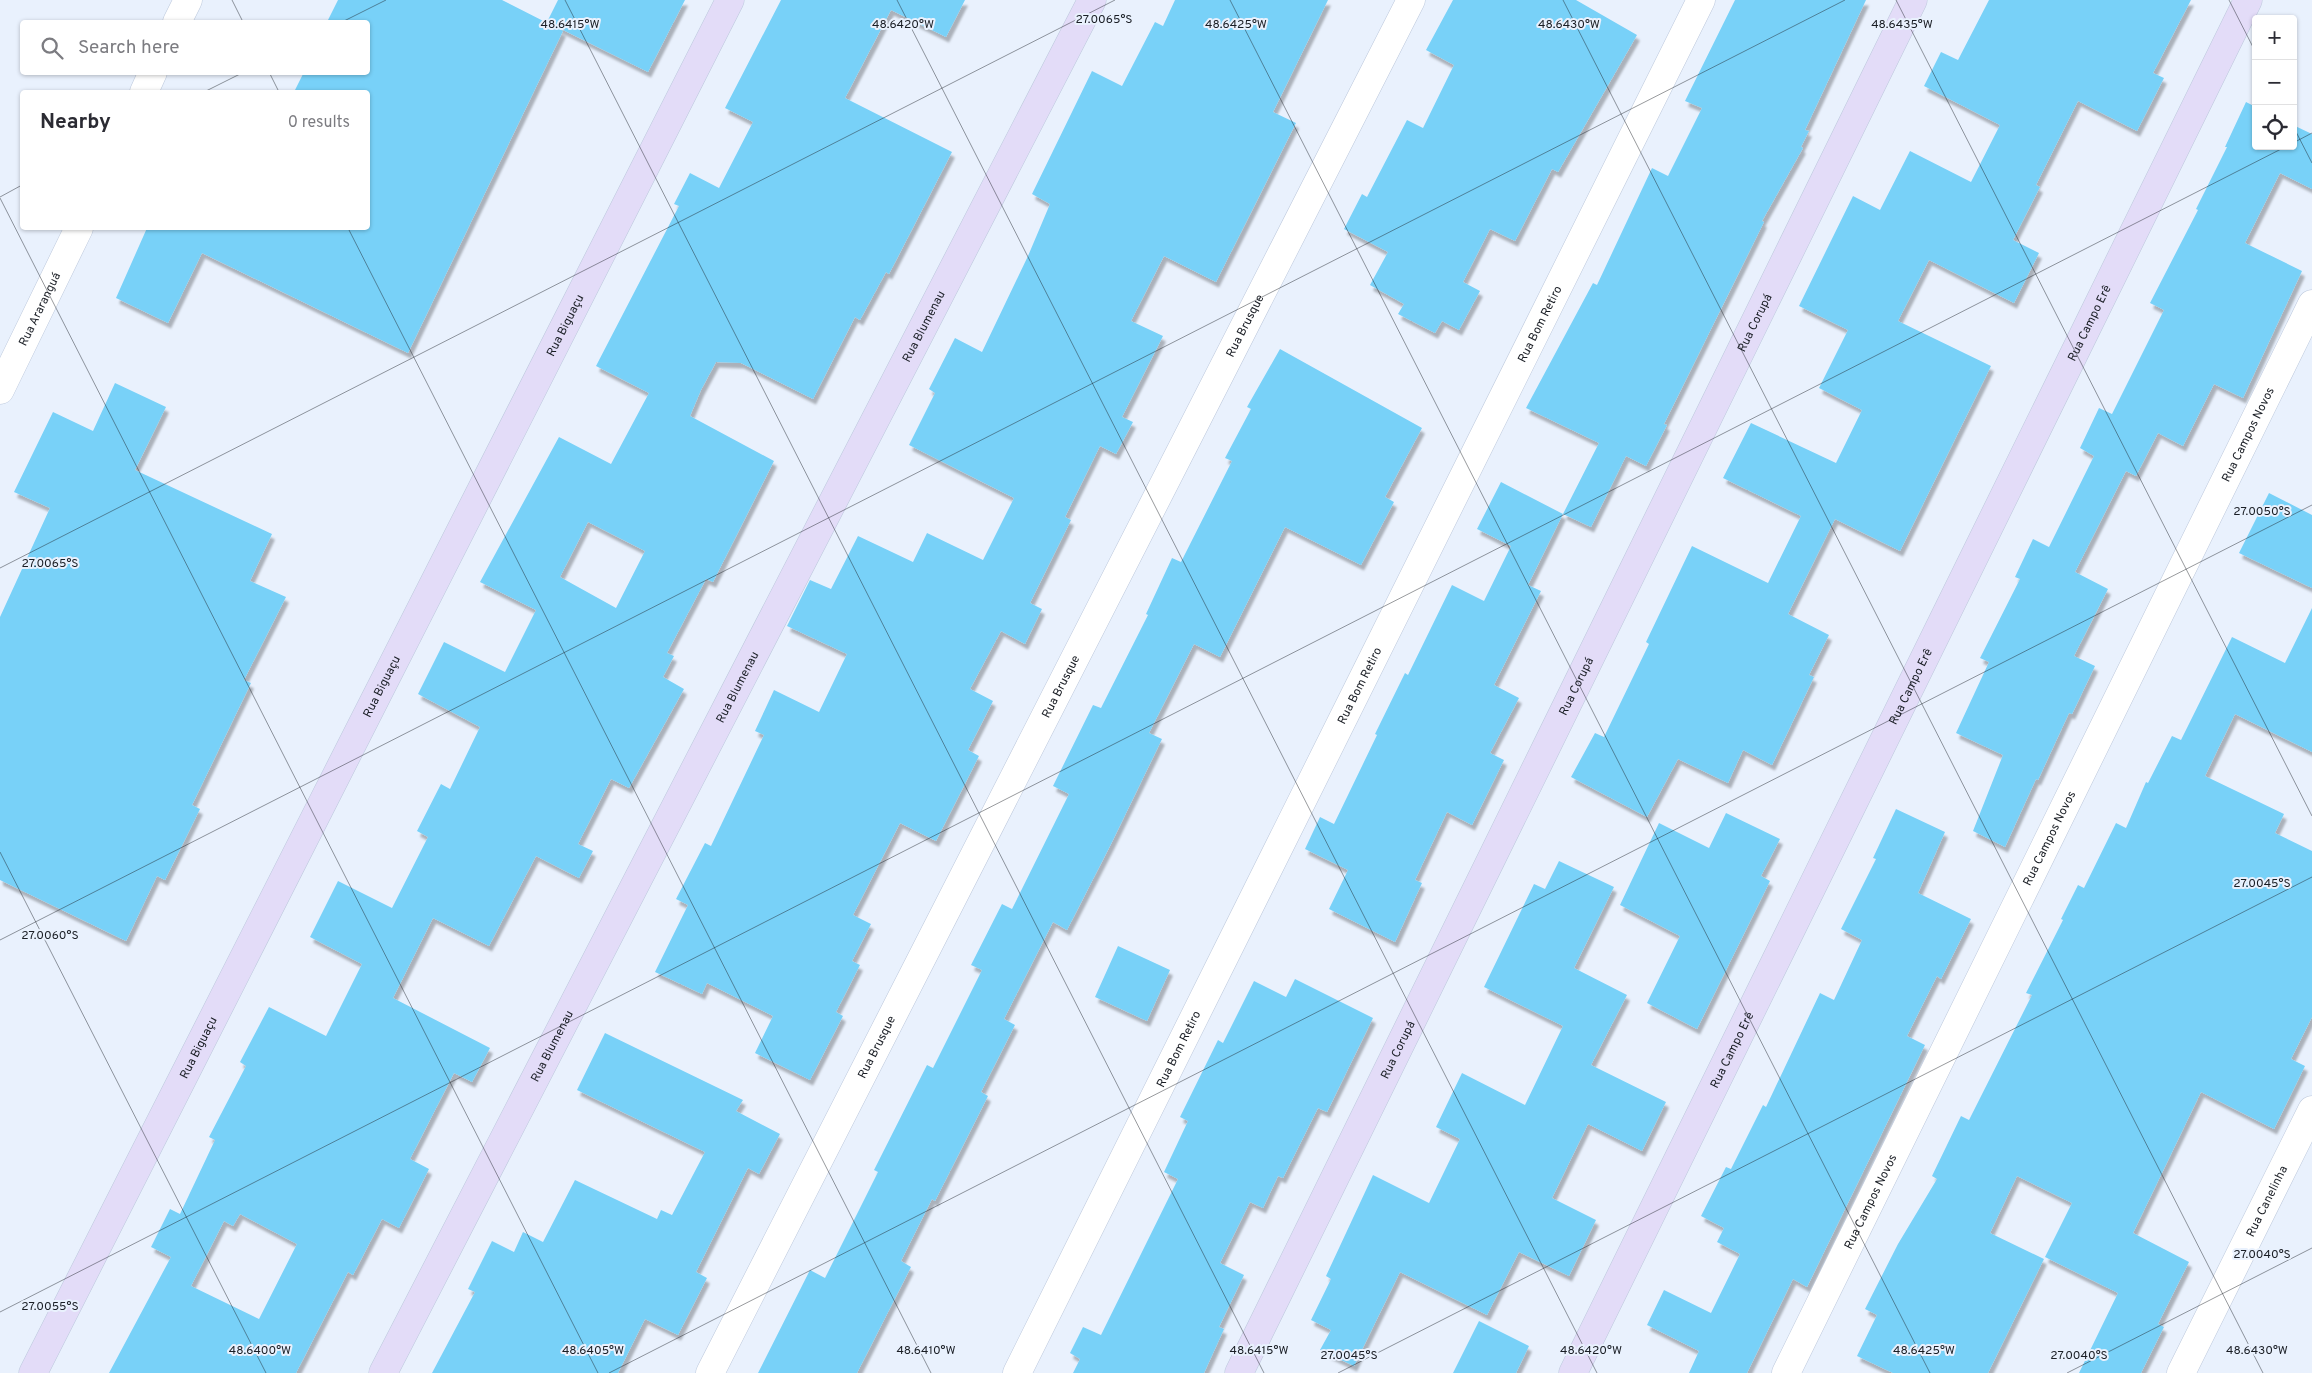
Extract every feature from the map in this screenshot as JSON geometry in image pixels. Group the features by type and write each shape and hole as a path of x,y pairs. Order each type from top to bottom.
{"street":[{"path":"178,20 188,0"},
{"name":"Rua Biguaçu","path":"33,1373 730,0"},
{"name":"Rua Blumenau","path":"383,1373 1092,0"},
{"name":"Rua Brusque","path":"710,1373 1411,0"},
{"name":"Rua Bom Retiro","path":"1017,1373 1702,0"},
{"name":"Rua Corupá","path":"1239,1373 1913,0"},
{"name":"Rua Campo Erê","path":"1573,1373 2248,0"},
{"path":"145,90 152,75"},
{"name":"Rua Araranguá","path":"0,390 77,230"},
{"name":"Rua Campos Novos","path":"1786,1373 2312,304"},
{"name":"Rua Canelinha","path":"2181,1373 2312,1110"}],"building":[{"path":"338,0 502,0 563,31 408,353 202,253 168,323 116,298 146,230 370,230 370,90 295,90 302,75 370,75 370,20 328,20"},
{"path":"558,0 685,0 648,72 547,22"},
{"path":"781,0 965,0 946,37 891,10 845,98 952,152 889,274 886,272 860,320 855,317 813,399 741,363 716,362 701,390 690,416 774,461 713,582 706,579 667,653 674,656 663,677 684,689 629,788 611,779 578,844 593,851 579,878 536,856 489,946 433,918 393,998 490,1048 472,1082 454,1073 410,1159 429,1169 399,1228 382,1219 353,1275 348,1272 296,1373 109,1373 171,1257 151,1247 170,1209 180,1214 215,1140 209,1137 246,1066 240,1062 269,1007 326,1036 362,964 310,937 338,881 392,908 428,837 417,831 441,784 450,789 480,727 418,694 444,642 505,672 536,610 480,582 559,437 611,464 649,393 596,366 679,206 674,204 690,173 719,188 753,122 725,108","holes":["588,522 645,551 616,608 560,577","240,1214 297,1244 259,1319 191,1286 224,1221 233,1226"]},
{"path":"1175,0 1328,0 1273,112 1296,123 1216,282 1164,256 1131,321 1163,336 1122,417 1133,422 1116,454 1100,446 1065,517 1071,520 1030,603 1042,609 1025,644 1001,631 970,689 993,701 968,750 979,756 936,841 900,823 853,915 871,924 852,961 860,965 836,1012 843,1016 810,1080 755,1053 773,1016 707,983 702,994 655,972 688,905 676,899 705,843 711,846 764,735 755,731 774,690 819,712 847,654 787,626 810,580 831,589 858,536 913,562 927,533 983,560 1014,498 909,445 935,393 929,389 955,338 982,352 1028,256 1050,204 1032,194 1092,71 1122,86 1155,22 1163,26"},
{"path":"1453,0 1576,0 1637,35 1558,172 1552,169 1515,241 1490,229 1463,282 1480,291 1459,330 1442,321 1435,333 1398,314 1404,304 1370,285 1388,252 1344,229 1362,194 1367,197 1407,120 1423,128 1454,65 1426,50"},
{"path":"1735,0 1866,0 1805,130 1809,131 1801,147 1803,148 1762,221 1764,222 1664,424 1667,425 1646,466 1626,456 1591,527 1563,514 1599,443 1526,408 1593,283 1597,285 1652,168 1668,176 1702,108 1685,101"},
{"path":"1989,0 2191,0 2153,73 2164,78 2137,131 2078,101 2036,185 2040,187 2013,240 2039,253 2014,303 1929,260 1898,321 1991,366 1900,551 1835,519 1788,614 1829,635 1809,675 1814,677 1772,765 1743,750 1728,783 1678,759 1647,817 1571,777 1595,733 1604,737 1649,644 1646,642 1692,546 1768,583 1801,516 1723,478 1751,423 1836,463 1862,410 1819,388 1848,330 1799,306 1853,196 1880,210 1910,151 1971,182 2000,125 1924,86 1941,52 1958,60"},
{"path":"2246,102 2252,105 2252,150 2297,150 2297,127 2312,134 2312,189 2280,173 2245,243 2302,271 2243,398 2214,384 2183,446 2158,433 2136,476 2126,471 2075,572 2108,589 2074,656 2095,666 2072,714 2069,713 2038,780 2036,779 2005,847 1973,831 2003,755 1956,733 1989,662 1980,658 2020,579 2015,577 2033,539 2049,547 2094,456 2080,448 2099,408 2112,414 2164,310 2150,303 2198,210 2196,209 2227,147 2225,147"},
{"path":"1280,349 1422,428 1385,497 1394,502 1361,565 1285,527 1220,657 1194,644 1149,733 1162,739 1111,844 1067,930 1053,922 1004,1019 1015,1025 981,1092 988,1096 935,1201 932,1199 901,1261 911,1267 857,1373 758,1373 810,1270 825,1278 878,1172 874,1170 927,1065 933,1068 982,970 971,965 1002,904 1012,909 1069,794 1053,786 1093,705 1101,708 1148,615 1146,614 1172,558 1181,562 1232,461 1225,458 1251,409 1247,407"},
{"path":"115,383 166,407 135,470 272,534 250,581 286,597 244,680 251,683 192,805 200,809 165,880 157,876 126,941 0,880 0,617 50,508 14,492 53,412 93,431"},
{"path":"1501,482 1563,514 1528,585 1541,591 1494,685 1519,698 1490,753 1504,760 1472,825 1447,812 1415,880 1422,883 1395,942 1329,909 1348,870 1305,849 1320,817 1334,824 1405,673 1408,675 1452,585 1484,601 1511,546 1477,529"},
{"path":"2269,493 2312,515 2312,588 2239,553"},
{"path":"2312,608 2312,752 2235,714 2205,776 2284,814 2275,833 2312,851 2312,1017 2291,1059 2305,1066 2274,1129 2201,1092 2133,1233 2189,1262 2158,1324 2164,1327 2141,1373 2079,1373 2118,1293 2045,1257 2072,1203 2017,1176 1990,1233 2044,1259 1988,1373 1893,1373 1857,1356 1877,1315 1865,1309 1898,1244 1937,1179 1932,1176 1961,1116 1969,1120 2032,995 2026,993 2063,920 2061,919 2078,885 2084,888 2116,823 2126,828 2146,782 2148,783 2172,736 2181,740 2232,637 2285,663"},
{"path":"1896,809 1945,832 1918,893 1971,919 1941,979 1937,976 1907,1036 1925,1045 1807,1287 1793,1279 1747,1373 1689,1373 1699,1351 1647,1325 1664,1290 1711,1313 1740,1254 1717,1242 1724,1228 1701,1216 1726,1167 1731,1169 1763,1105 1766,1107 1820,993 1834,1000 1862,940 1841,929 1876,859 1873,858"},
{"path":"1726,813 1780,839 1761,876 1770,881 1697,1029 1647,1003 1680,936 1620,905 1659,823 1709,848"},
{"path":"1559,861 1614,887 1574,968 1627,995 1591,1065 1666,1102 1642,1151 1588,1124 1552,1198 1596,1220 1569,1276 1519,1252 1487,1315 1400,1272 1354,1366 1320,1350 1331,1330 1311,1320 1331,1279 1326,1276 1373,1175 1429,1203 1460,1139 1436,1127 1462,1073 1525,1105 1563,1026 1484,987 1534,884 1545,889"},
{"path":"1118,946 1170,970 1147,1021 1095,997"},
{"path":"1295,979 1373,1018 1327,1112 1318,1108 1283,1178 1278,1176 1263,1208 1250,1202 1220,1263 1244,1275 1219,1327 1224,1329 1204,1373 1073,1373 1080,1359 1070,1353 1083,1327 1101,1335 1178,1179 1164,1172 1188,1121 1180,1117 1218,1040 1223,1043 1254,981 1286,997"},
{"path":"605,1033 743,1100 736,1111 780,1134 759,1174 748,1168 696,1272 707,1278 678,1335 645,1319 618,1373 432,1373 475,1292 468,1289 492,1241 514,1252 523,1232 543,1242 575,1180 657,1219 661,1210 672,1215 705,1152 577,1090"},
{"path":"1479,1321 1529,1346 1516,1373 1453,1373"}]}
